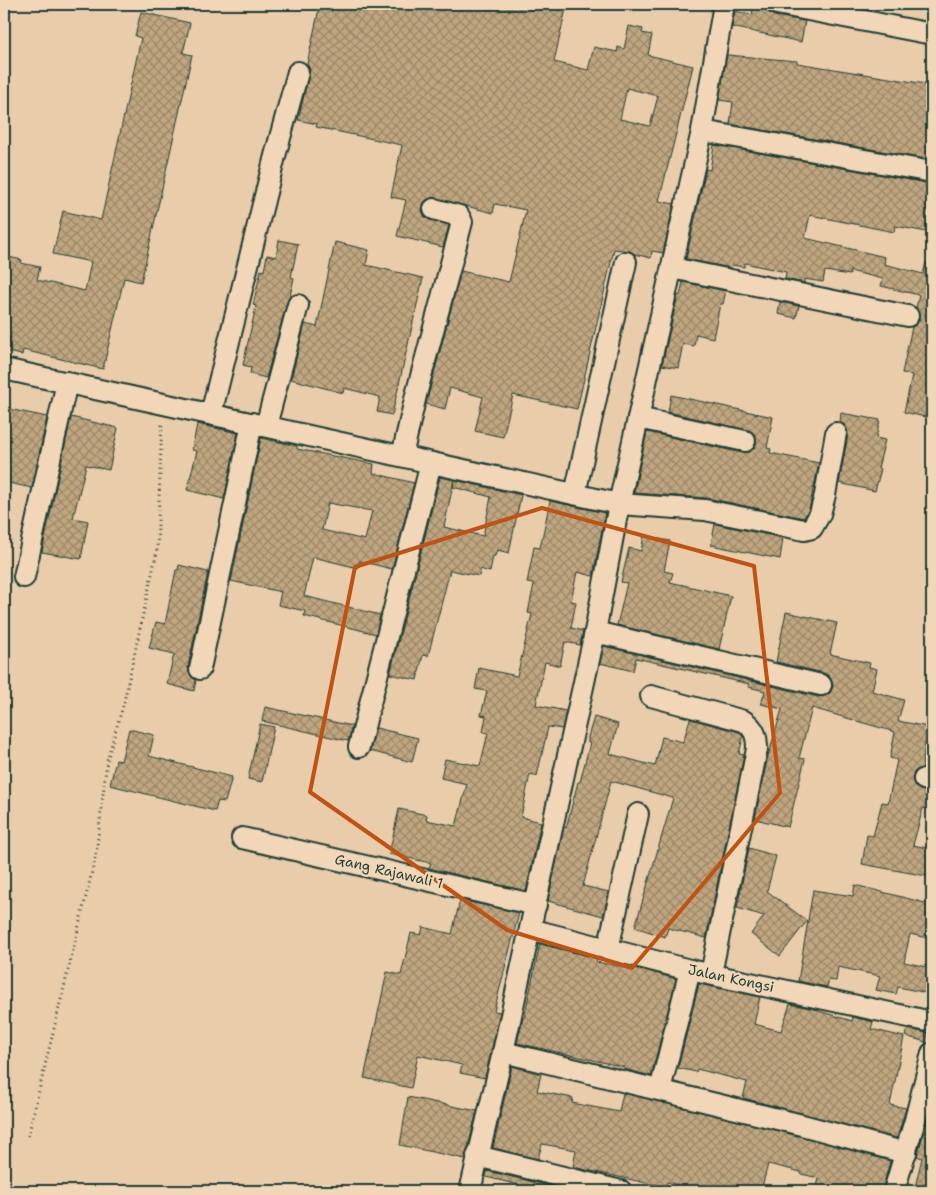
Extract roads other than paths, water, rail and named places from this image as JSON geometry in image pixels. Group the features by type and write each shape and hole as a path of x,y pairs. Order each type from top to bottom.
{"street":[{"path":"470,1191 503,1052 596,632 619,504 702,131 724,4"},
{"path":"777,4 932,34"},
{"path":"211,414 275,156 298,72"},
{"path":"702,131 932,172"},
{"path":"402,456 462,222 459,216 434,209"},
{"path":"575,494 626,262"},
{"path":"672,268 908,316"},
{"path":"200,669 259,425 298,305"},
{"path":"4,369 619,504 705,510 804,530 812,528 820,514 836,433"},
{"path":"24,577 67,382"},
{"path":"638,418 745,441"},
{"path":"359,747 431,463"},
{"path":"596,632 821,685"},
{"path":"651,696 744,720 753,728 757,737 757,749 711,974"},
{"path":"608,949 638,814"},
{"name":"Gang Rajawali 1","path":"242,838 536,905"},
{"name":"Jalan Kongsi","path":"530,929 690,970 932,1022"},
{"path":"660,1090 690,970"},
{"path":"503,1052 802,1124 906,1153"},
{"path":"894,1191 906,1153 924,1122 932,1053"},
{"path":"477,1156 621,1191"}]}
